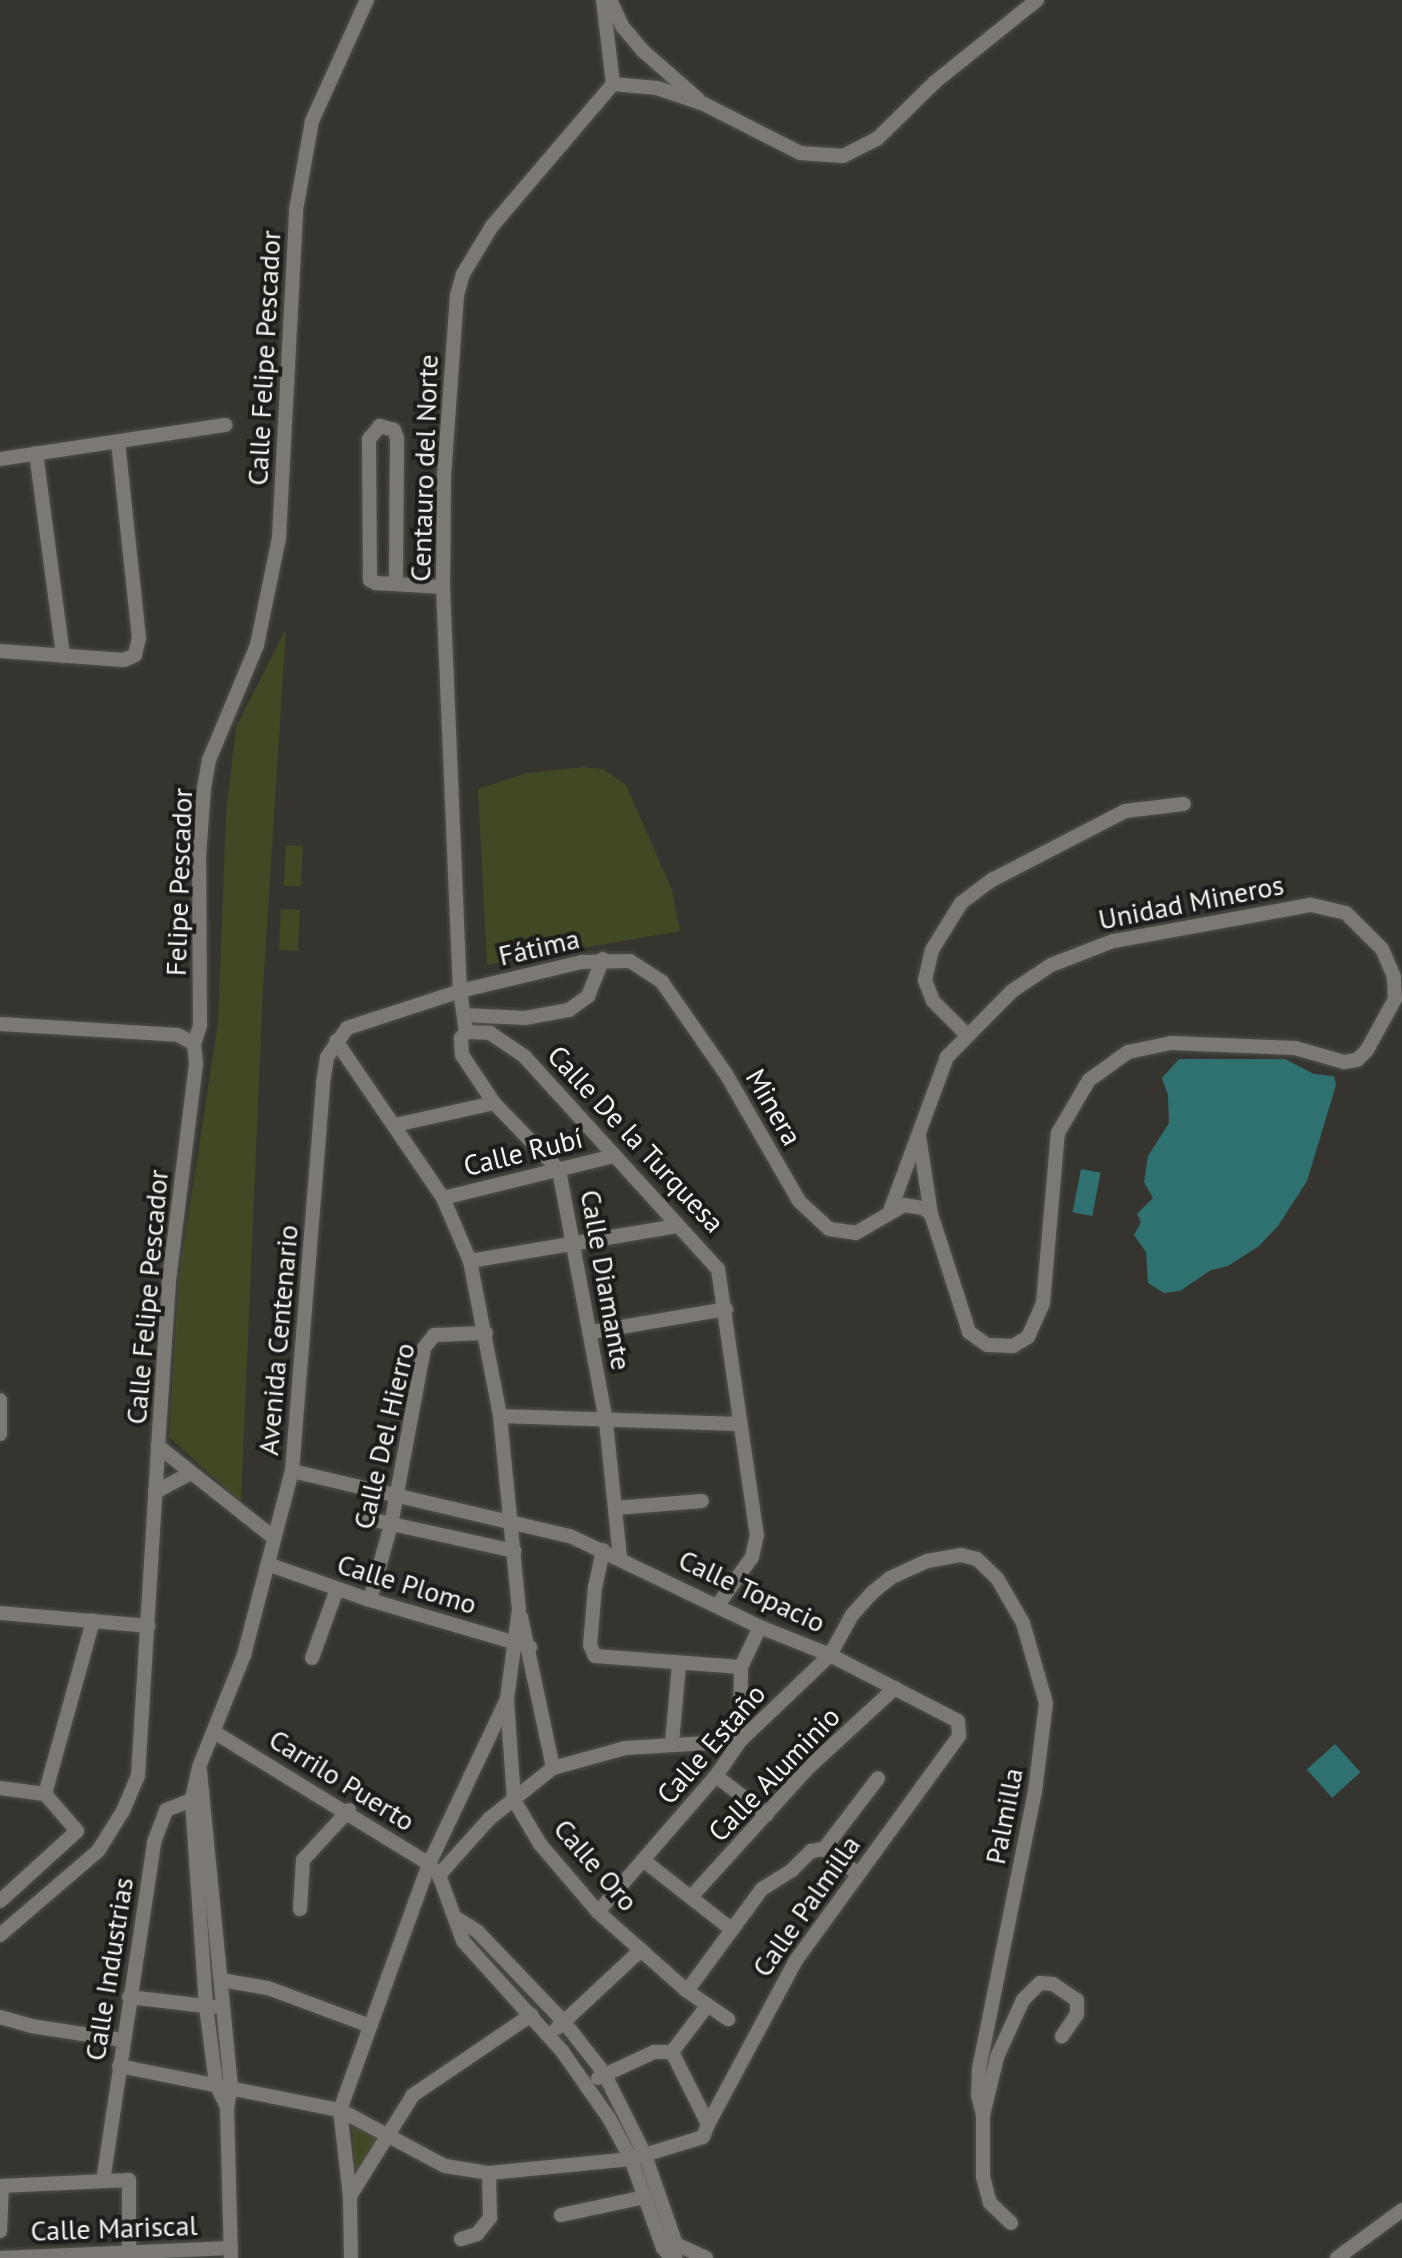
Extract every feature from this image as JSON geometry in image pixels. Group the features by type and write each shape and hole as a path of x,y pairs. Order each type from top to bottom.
{"street":[{"name":"Calle Felipe Pescador","path":"223,723 257,644 280,538 296,210 312,121 367,0"},
{"path":"607,0 613,84 657,88 704,104 800,153 843,156 877,140 936,82 1037,0"},
{"path":"607,0 642,50 704,104"},
{"name":"Centauro del Norte","path":"460,991 443,586 444,478 457,295 463,274 492,226 613,84"},
{"path":"0,458 226,425"},
{"path":"396,583 397,438 394,430 380,426 368,439 368,572 376,584 443,586"},
{"path":"0,651 130,658 139,638 118,442"},
{"path":"36,453 63,656"},
{"name":"Felipe Pescador","path":"196,1064 194,1044 200,1025 198,857 204,788 223,723"},
{"path":"966,1034 933,1001 925,980 932,950 962,903 992,880 1125,812 1184,804"},
{"name":"Unidad Mineros","path":"890,1211 939,1072 966,1034 1029,978 1086,950 1143,935 1217,925 1290,906 1310,905 1346,913 1382,949 1394,977 1392,1007 1357,1060 1344,1062 1295,1048 1171,1043 1128,1052 1089,1080 1058,1134 1047,1283 1038,1318 1022,1342 1013,1346 988,1345 969,1332 930,1214"},
{"path":"464,1014 525,1018 569,1010 588,996 603,959"},
{"name":"Fátima","path":"460,991 603,959 630,961"},
{"name":"Minera","path":"630,961 662,982 726,1074 800,1201 829,1228 856,1234 890,1211"},
{"path":"460,991 362,1020 336,1040 443,1198 470,1261 500,1416 522,1645 553,1768"},
{"name":"Calle Diamante","path":"460,991 466,1032 461,1038 462,1055 494,1103 560,1170 606,1422 620,1557"},
{"path":"0,1024 178,1034 194,1044"},
{"name":"Calle De la Turquesa","path":"466,1032 490,1032 514,1046 677,1226 712,1257 722,1279 738,1424 757,1535 752,1557 718,1605"},
{"name":"Avenida Centenario","path":"231,2253 226,2106 206,2006 199,1766 244,1655 292,1471 322,1082 336,1040"},
{"name":"Calle Felipe Pescador","path":"196,1064 170,1281 158,1446 274,1538"},
{"path":"395,1125 494,1103"},
{"path":"918,1134 930,1214"},
{"name":"Calle Rubí","path":"443,1198 614,1156"},
{"path":"890,1211 912,1205 930,1214"},
{"path":"470,1261 677,1226"},
{"path":"592,1332 726,1309"},
{"name":"Calle Del Hierro","path":"370,1600 391,1524 429,1339 443,1333 486,1333"},
{"path":"0,1400 0,1434"},
{"path":"500,1416 738,1424"},
{"path":"0,1936 98,1851 124,1811 138,1776 158,1446"},
{"name":"Calle Topacio","path":"292,1471 512,1519 603,1550 760,1628 830,1655 953,1717 960,1726"},
{"path":"155,1492 190,1473"},
{"path":"615,1508 702,1501"},
{"path":"369,1518 515,1551"},
{"path":"603,1550 590,1644 598,1658 740,1667"},
{"name":"Calle Estaño","path":"598,1912 716,1776 740,1741 830,1655 852,1615 890,1578 927,1561 961,1555"},
{"name":"Palmilla","path":"961,1555 977,1559 997,1578 1023,1623 1046,1703 1035,1790 979,2069 978,2095 984,2115"},
{"name":"Calle Plomo","path":"270,1565 337,1590 522,1645"},
{"path":"312,1658 337,1590"},
{"path":"0,1614 148,1626"},
{"path":"46,1794 93,1621"},
{"path":"434,1870 553,1768 625,1748 740,1741 740,1667 760,1628"},
{"path":"351,2258 350,2196 340,2110 370,2026 506,1699 522,1645"},
{"path":"672,1743 678,1664"},
{"name":"Calle Aluminio","path":"691,1898 809,1768 895,1688"},
{"name":"Calle Oro","path":"506,1699 514,1800 558,1869 598,1912 686,1991 728,2019"},
{"name":"Calle Palmilla","path":"708,2126 774,1996 857,1873 959,1736 960,1726"},
{"name":"Carrilo Puerto","path":"214,1732 349,1810 434,1870"},
{"path":"716,1776 767,1815"},
{"path":"686,1991 762,1889 817,1850 878,1778"},
{"path":"0,1788 46,1794 77,1831 0,1900"},
{"name":"Calle Industrias","path":"103,2181 158,1828 170,1806 198,1798"},
{"path":"300,1909 303,1860 349,1810"},
{"path":"817,1850 857,1873"},
{"path":"643,1860 731,1928"},
{"path":"434,1870 464,1942 589,2085 638,2157 644,2197 672,2252"},
{"name":"Avenida Centenario","path":"206,1908 222,1980 223,2085"},
{"path":"456,1918 478,1932 564,2022 604,2073 672,2252"},
{"path":"549,2036 640,1950"},
{"path":"504,1985 517,1974"},
{"path":"222,1980 268,1988 370,2026"},
{"path":"1011,2223 990,2203 985,2191 984,2115 1002,2041 1023,2000 1040,1983 1053,1984 1077,2000 1077,2014 1062,2036"},
{"path":"129,1997 223,2008"},
{"path":"672,2052 707,2006"},
{"path":"0,2016 31,2026 123,2040"},
{"path":"350,2196 412,2094 531,2016"},
{"path":"589,2085 604,2073 654,2052 672,2052"},
{"path":"119,2066 340,2110 445,2166 488,2173 638,2157 697,2140 708,2126 672,2052"},
{"path":"462,2239 477,2234 490,2218 488,2173"},
{"path":"0,2230 1,2186 129,2180 129,2254"},
{"path":"560,2215 644,2197"},
{"path":"1338,2258 1402,2210"},
{"path":"672,2252 706,2258"},
{"name":"Calle Mariscal","path":"0,2258 231,2253"}],"green space":[{"path":"286,629 263,988 241,1502 169,1437 179,1275 218,1023 226,814 236,727"},
{"path":"583,767 603,769 626,785 672,890 680,931 487,965 478,789 527,773"},
{"path":"286,845 303,846 301,887 284,886"},
{"path":"281,909 300,910 298,951 279,950"},
{"path":"352,2124 381,2139 355,2174"}],"water":[{"path":"1179,1059 1285,1059 1314,1074 1334,1076 1336,1085 1307,1181 1278,1226 1259,1246 1228,1266 1211,1270 1180,1291 1164,1293 1148,1283 1146,1252 1134,1235 1141,1222 1137,1214 1153,1198 1144,1182 1148,1156 1169,1123 1168,1095 1162,1078"},
{"path":"1081,1169 1101,1173 1092,1216 1073,1212"},
{"path":"1335,1744 1360,1772 1332,1798 1307,1769"}]}
